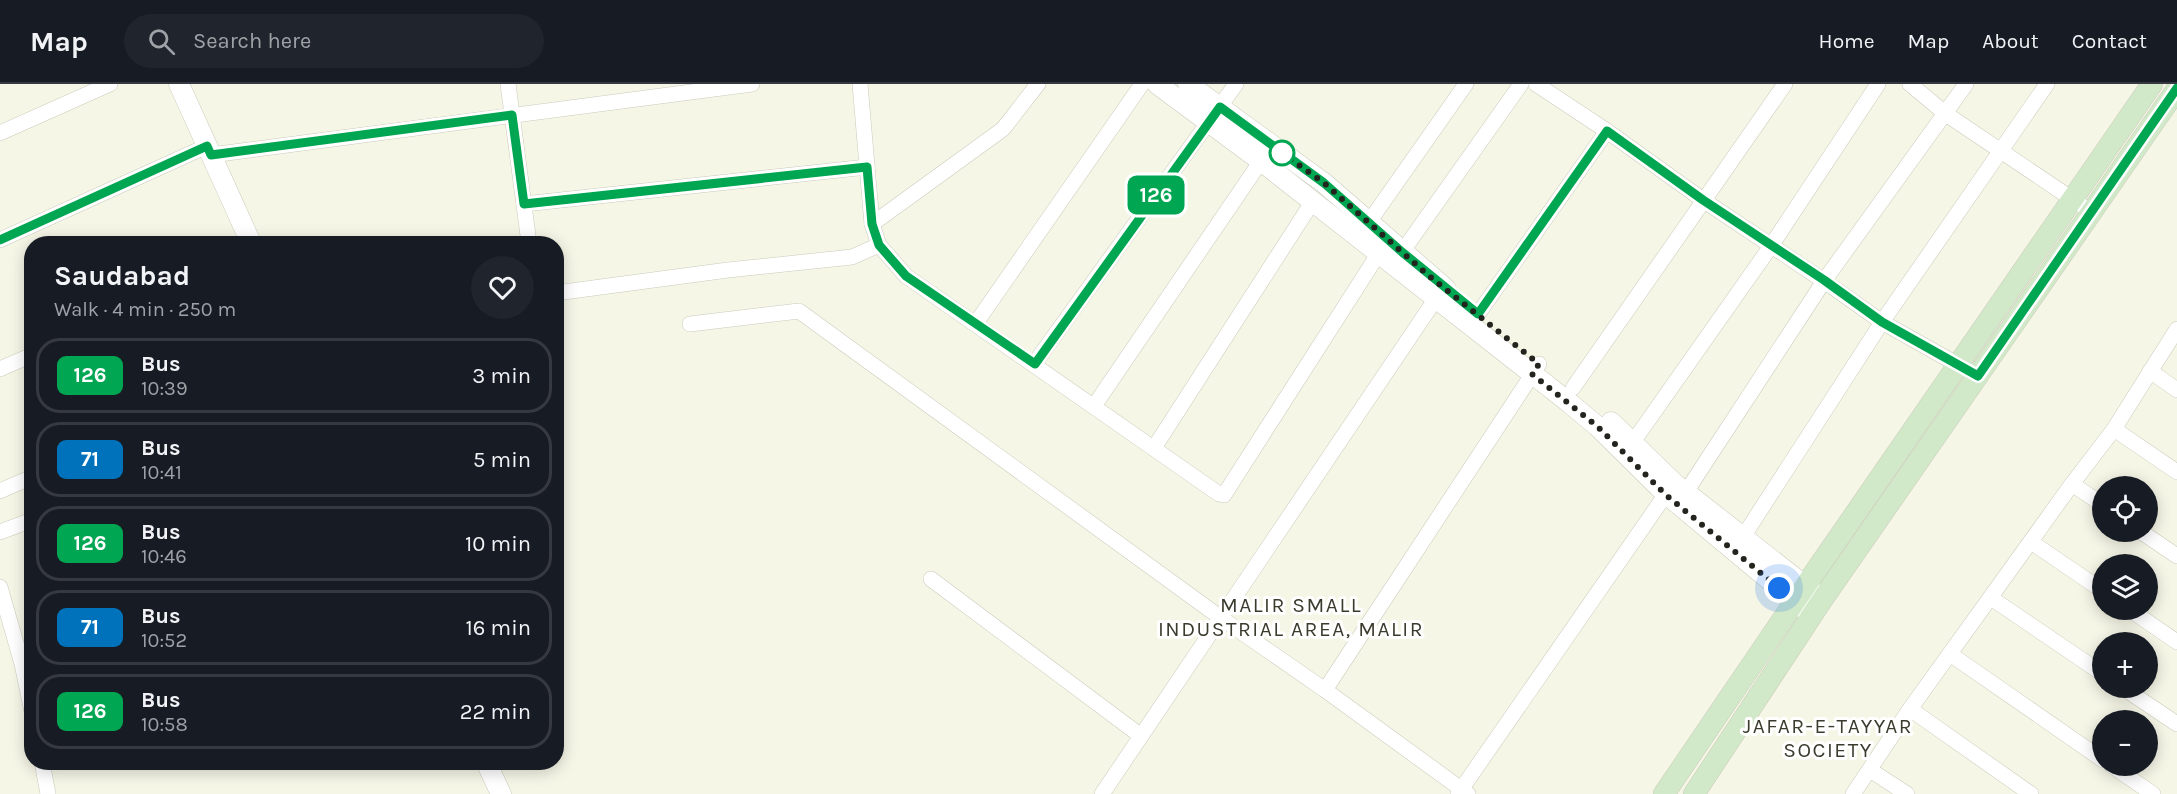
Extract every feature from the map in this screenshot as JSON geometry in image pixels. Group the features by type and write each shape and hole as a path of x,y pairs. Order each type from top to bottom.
{"main road":[{"path":"1664,794 2152,84"},
{"path":"1694,794 1817,607 2177,88"}],"street":[{"path":"0,133 110,84"},
{"path":"179,84 248,236"},
{"path":"508,84 528,236"},
{"path":"0,240 209,150 512,115 752,84"},
{"path":"860,84 872,224 879,245 906,276 1219,494 1224,495 1379,253"},
{"path":"872,224 1003,129 1038,84"},
{"path":"976,323 1142,84"},
{"path":"1157,84 1215,114 1324,183 1402,252 1440,293 1536,369 1573,388 1633,442 1676,493"},
{"path":"1188,84 1261,161 1379,253 1440,293 1478,314 1597,426 1817,607"},
{"path":"1035,364 1236,84"},
{"path":"1369,222 1466,84"},
{"path":"1402,252 1521,84"},
{"path":"1536,84 1882,322 1978,376"},
{"path":"1573,388 1785,84"},
{"path":"1633,442 1771,246 1878,84"},
{"path":"1910,84 1946,114 2092,213"},
{"path":"690,324 799,311 1221,618 1325,690 1462,792 1676,493 1824,280 1966,84"},
{"path":"1743,537 1882,322 2047,84"},
{"path":"1478,314 1607,131"},
{"path":"1094,406 1261,161"},
{"path":"524,204 867,167"},
{"path":"1154,448 1313,201"},
{"path":"564,292 728,270 852,257 879,245"},
{"path":"1102,794 1440,293"},
{"path":"1854,794 1910,709 2114,429 2177,328"},
{"path":"0,369 24,358"},
{"path":"1325,690 1536,369"},
{"path":"2150,371 2177,390"},
{"path":"2114,429 2177,472"},
{"path":"0,491 24,480"},
{"path":"2072,484 2092,498"},
{"path":"0,532 24,523"},
{"path":"1718,527 1743,537 1800,593"},
{"path":"2031,542 2092,584"},
{"path":"2156,542 2177,556"},
{"path":"931,579 1141,736"},
{"path":"0,587 24,674"},
{"path":"1991,598 2092,667"},
{"path":"2145,620 2177,642"},
{"path":"1950,654 2092,752"},
{"path":"2138,698 2177,724"},
{"path":"1910,709 2031,794"},
{"path":"44,770 48,794"},
{"path":"490,770 501,794"},
{"path":"1870,770 1907,794"},
{"path":"2127,776 2152,794"}],"bus line":[{"name":"126","path":"0,240 207,146 211,155 512,115 524,204 867,167 872,224 879,245 906,276 1035,364 1220,107 1324,183 1443,287 1478,314 1607,131 1703,200 1824,280 1882,322 1978,376 2177,88"}],"district":[{"name":"MALIR SMALL INDUSTRIAL AREA, MALIR","path":"1291,617"},
{"name":"JAFAR-E-TAYYAR SOCIETY","path":"1828,738"}],"route":[{"path":"1282,153 1324,183 1429,276 1539,364 1532,374 1597,426 1666,495 1779,588"}]}
